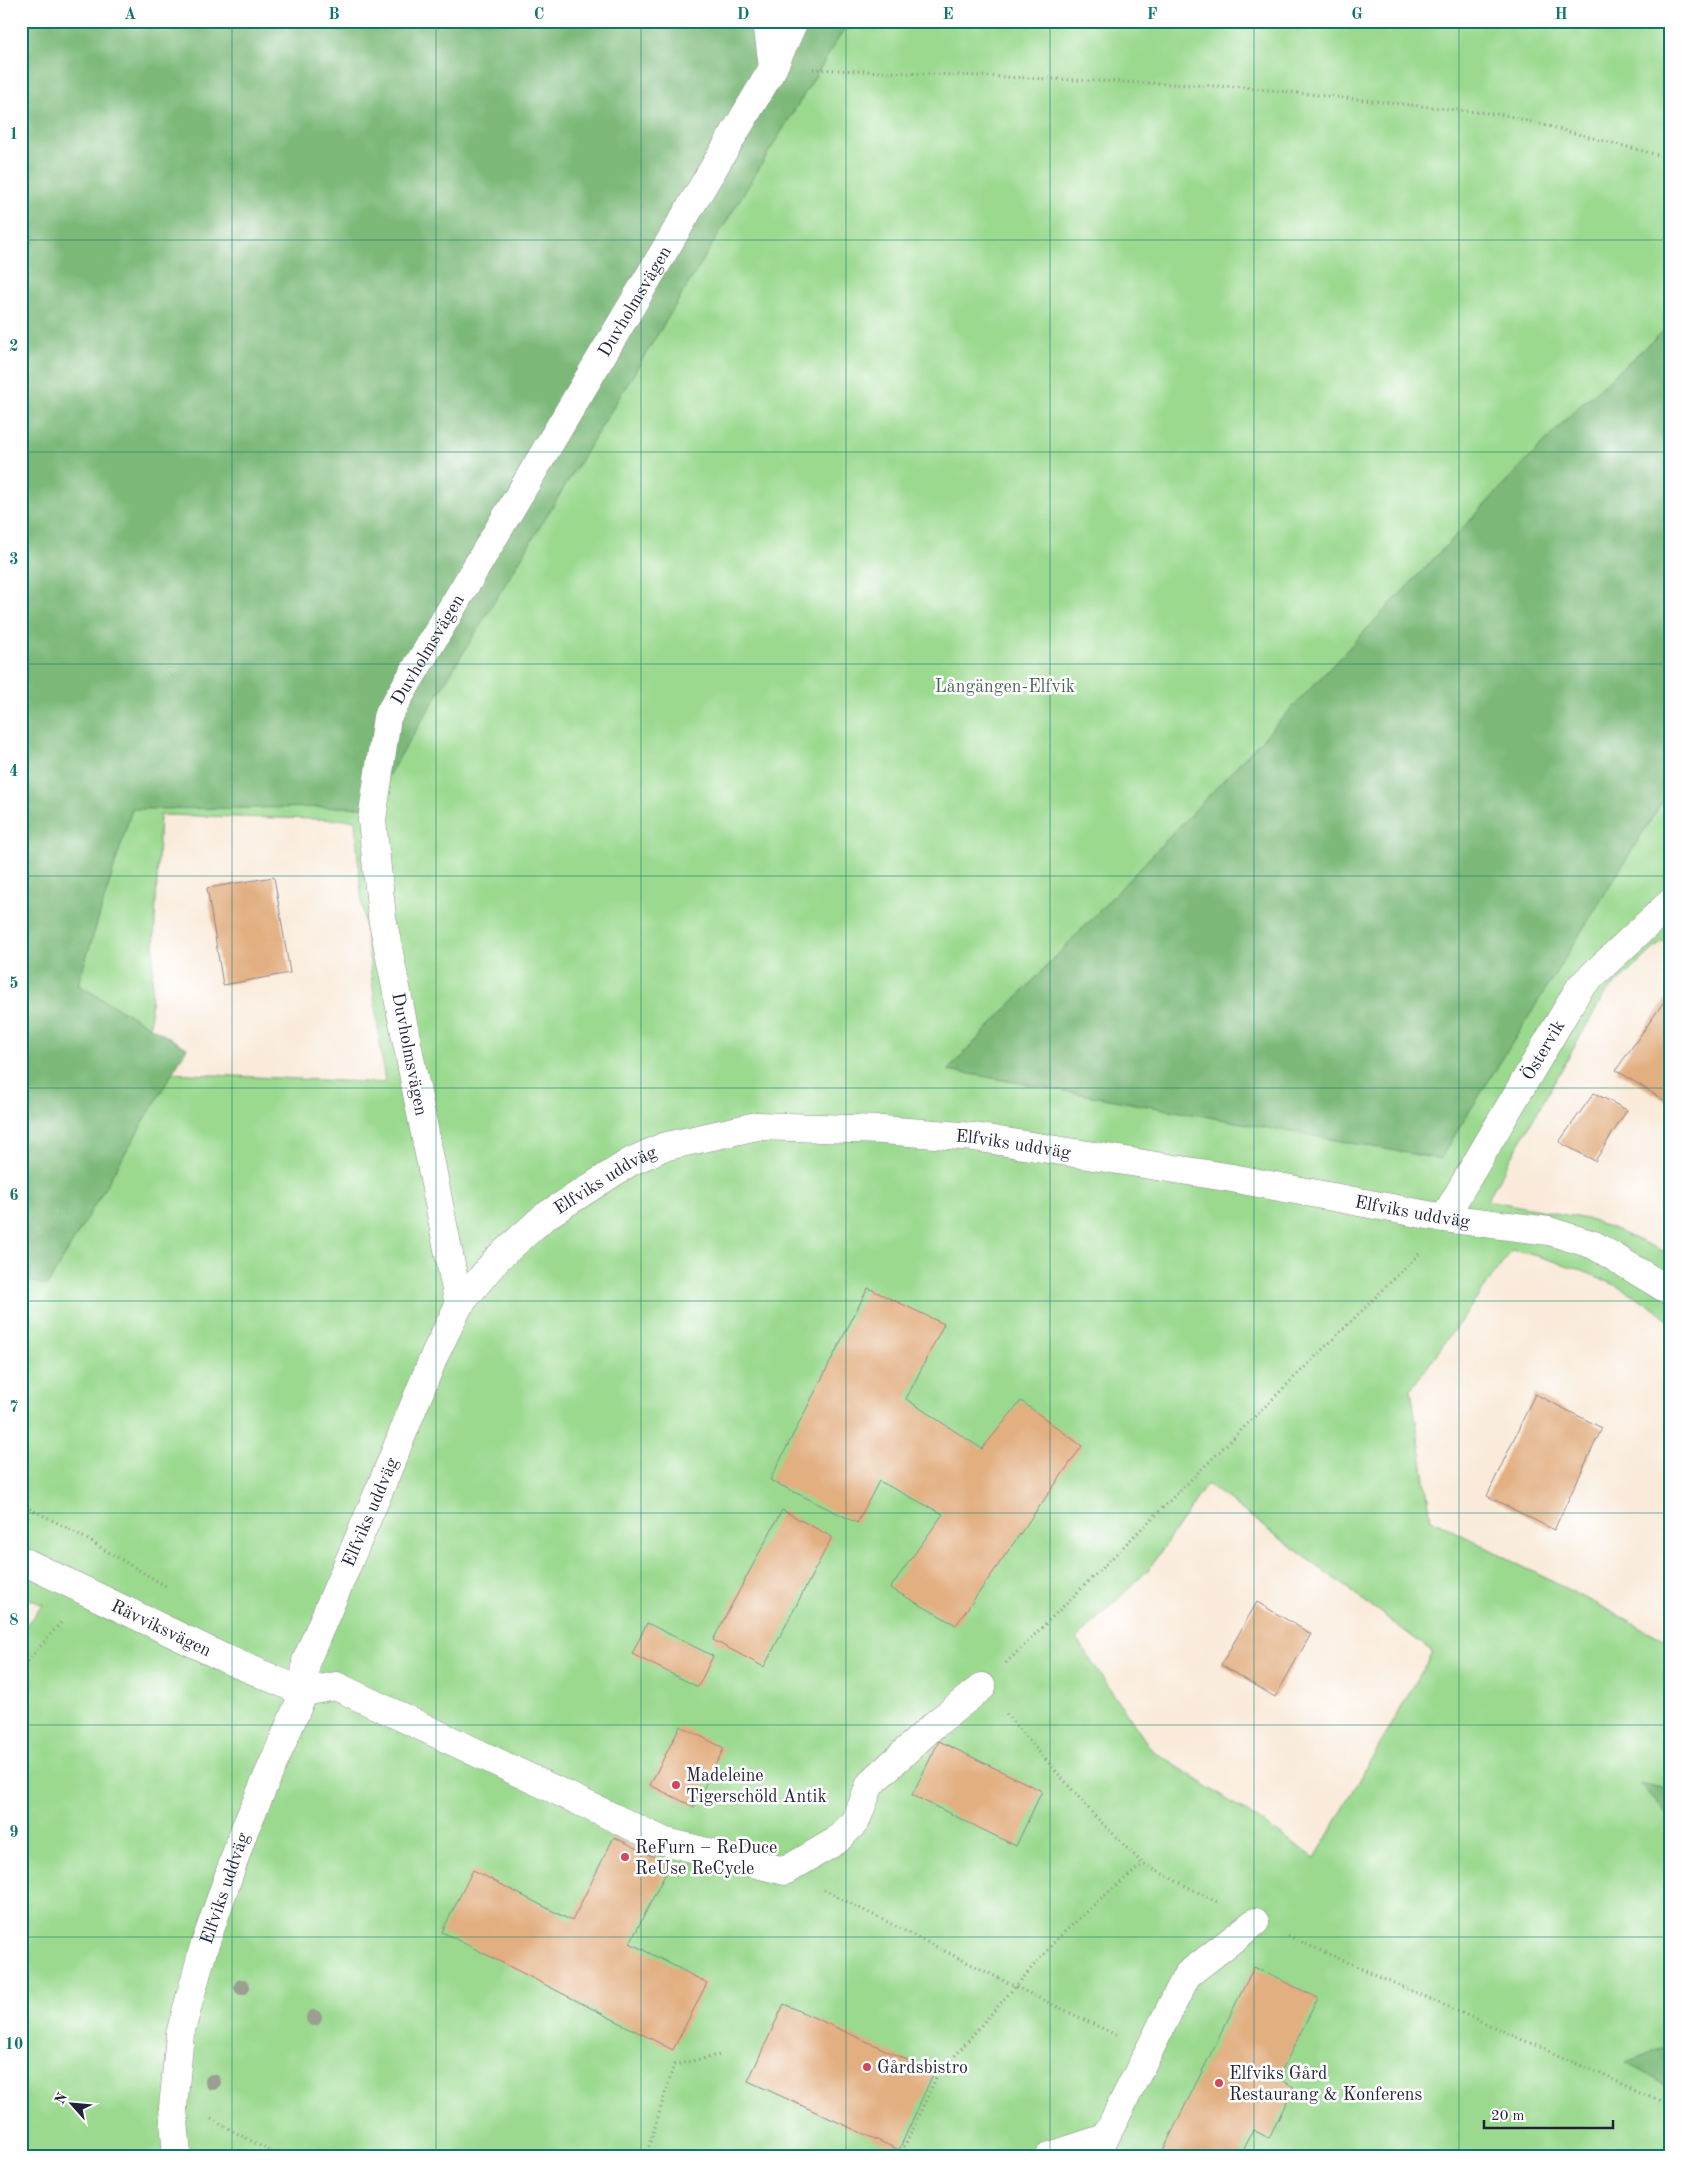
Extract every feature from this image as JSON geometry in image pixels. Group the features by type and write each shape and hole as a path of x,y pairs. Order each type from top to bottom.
{"street":[{"path":"767,21 773,68"},
{"name":"Duvholmsvägen","path":"460,1305 382,917 372,820 387,717 773,68 794,21"},
{"name":"Östervik","path":"1444,1218 1580,986 1670,903"},
{"name":"Elfviks uddväg","path":"177,2156 173,2108 180,2034 202,1950 244,1831 304,1692 306,1661 435,1354 460,1305 497,1258 544,1217 630,1162 664,1147 757,1126 882,1130 974,1137 1232,1178 1444,1218 1549,1232 1594,1245 1670,1291"},
{"name":"Rävviksvägen","path":"21,1560 224,1658 304,1692"},
{"path":"304,1692 336,1686 663,1841 786,1871 836,1841 856,1821 870,1784 934,1725 982,1687"},
{"path":"1050,2156 1105,2138 1187,1975 1255,1922"}],"path":[{"path":"773,68 1242,87 1505,116 1670,158"},
{"path":"1444,1218 1427,1246 982,1687 1095,1816 1143,1864 1255,1922 1670,2106"},
{"path":"21,1504 73,1531 171,1589"},
{"path":"21,1669 86,1592"},
{"path":"900,2156 936,2078 1014,1986 1058,1938 1099,1900 1143,1864"},
{"path":"786,1871 1014,1986 1149,2051"},
{"path":"646,2156 674,2065 720,2056"},
{"path":"173,2108 206,2116 278,2156"}],"green space":[{"name":"Långängen-Elfvik","path":"21,21 1670,21 1670,939 1661,942 1604,995 1487,1200 1592,1220 1670,1254 1670,1321 1636,1296 1595,1276 1553,1261 1512,1250 1411,1389 1431,1519 1670,1642 1670,2156 21,2156 21,1631 43,1605 21,1595","holes":["160,815 355,820 361,894 385,1083 148,1072","1207,1484 1433,1652 1315,1858 1151,1749 1076,1639 1148,1570"]},
{"path":"21,21 849,21 369,807 132,809 78,985 187,1048 47,1286 21,1279 21,440 26,432 21,419"},
{"path":"1670,325 1670,789 1440,1159 948,1070 1573,412"},
{"path":"1639,1783 1670,1790 1670,1818"},
{"path":"1670,2045 1670,2088 1627,2062"}],"building":[{"path":"274,877 290,973 223,985 207,888"},
{"path":"1670,993 1670,1104 1616,1070"},
{"path":"1594,1093 1627,1110 1595,1161 1559,1142"},
{"path":"868,1288 944,1324 906,1399 982,1449 1021,1401 1082,1446 956,1625 890,1588 943,1514 879,1481 857,1523 770,1480"},
{"path":"1535,1394 1602,1428 1554,1530 1487,1496"},
{"path":"782,1510 832,1537 764,1667 713,1640"},
{"path":"1257,1602 1311,1634 1275,1697 1221,1665"},
{"path":"647,1623 713,1656 698,1687 632,1654"},
{"path":"680,1726 724,1748 694,1807 650,1785"},
{"path":"939,1741 1042,1791 1016,1846 912,1795"},
{"path":"614,1837 670,1865 630,1943 707,1983 673,2050 442,1932 473,1870 572,1921"},
{"path":"1254,1967 1318,1998 1278,2078 1294,2087 1269,2138 1253,2130 1240,2156 1160,2156"},
{"path":"784,2004 934,2072 899,2150 748,2081"}],"place":[{"name":"Madeleine Tigerschöld Antik","path":"676,1785"},
{"name":"ReFurn – ReDuce ReUse ReCycle","path":"625,1857"},
{"name":"Gårdsbistro","path":"867,2067"},
{"name":"Elfviks Gård Restaurang & Konferens","path":"1219,2083"}]}
